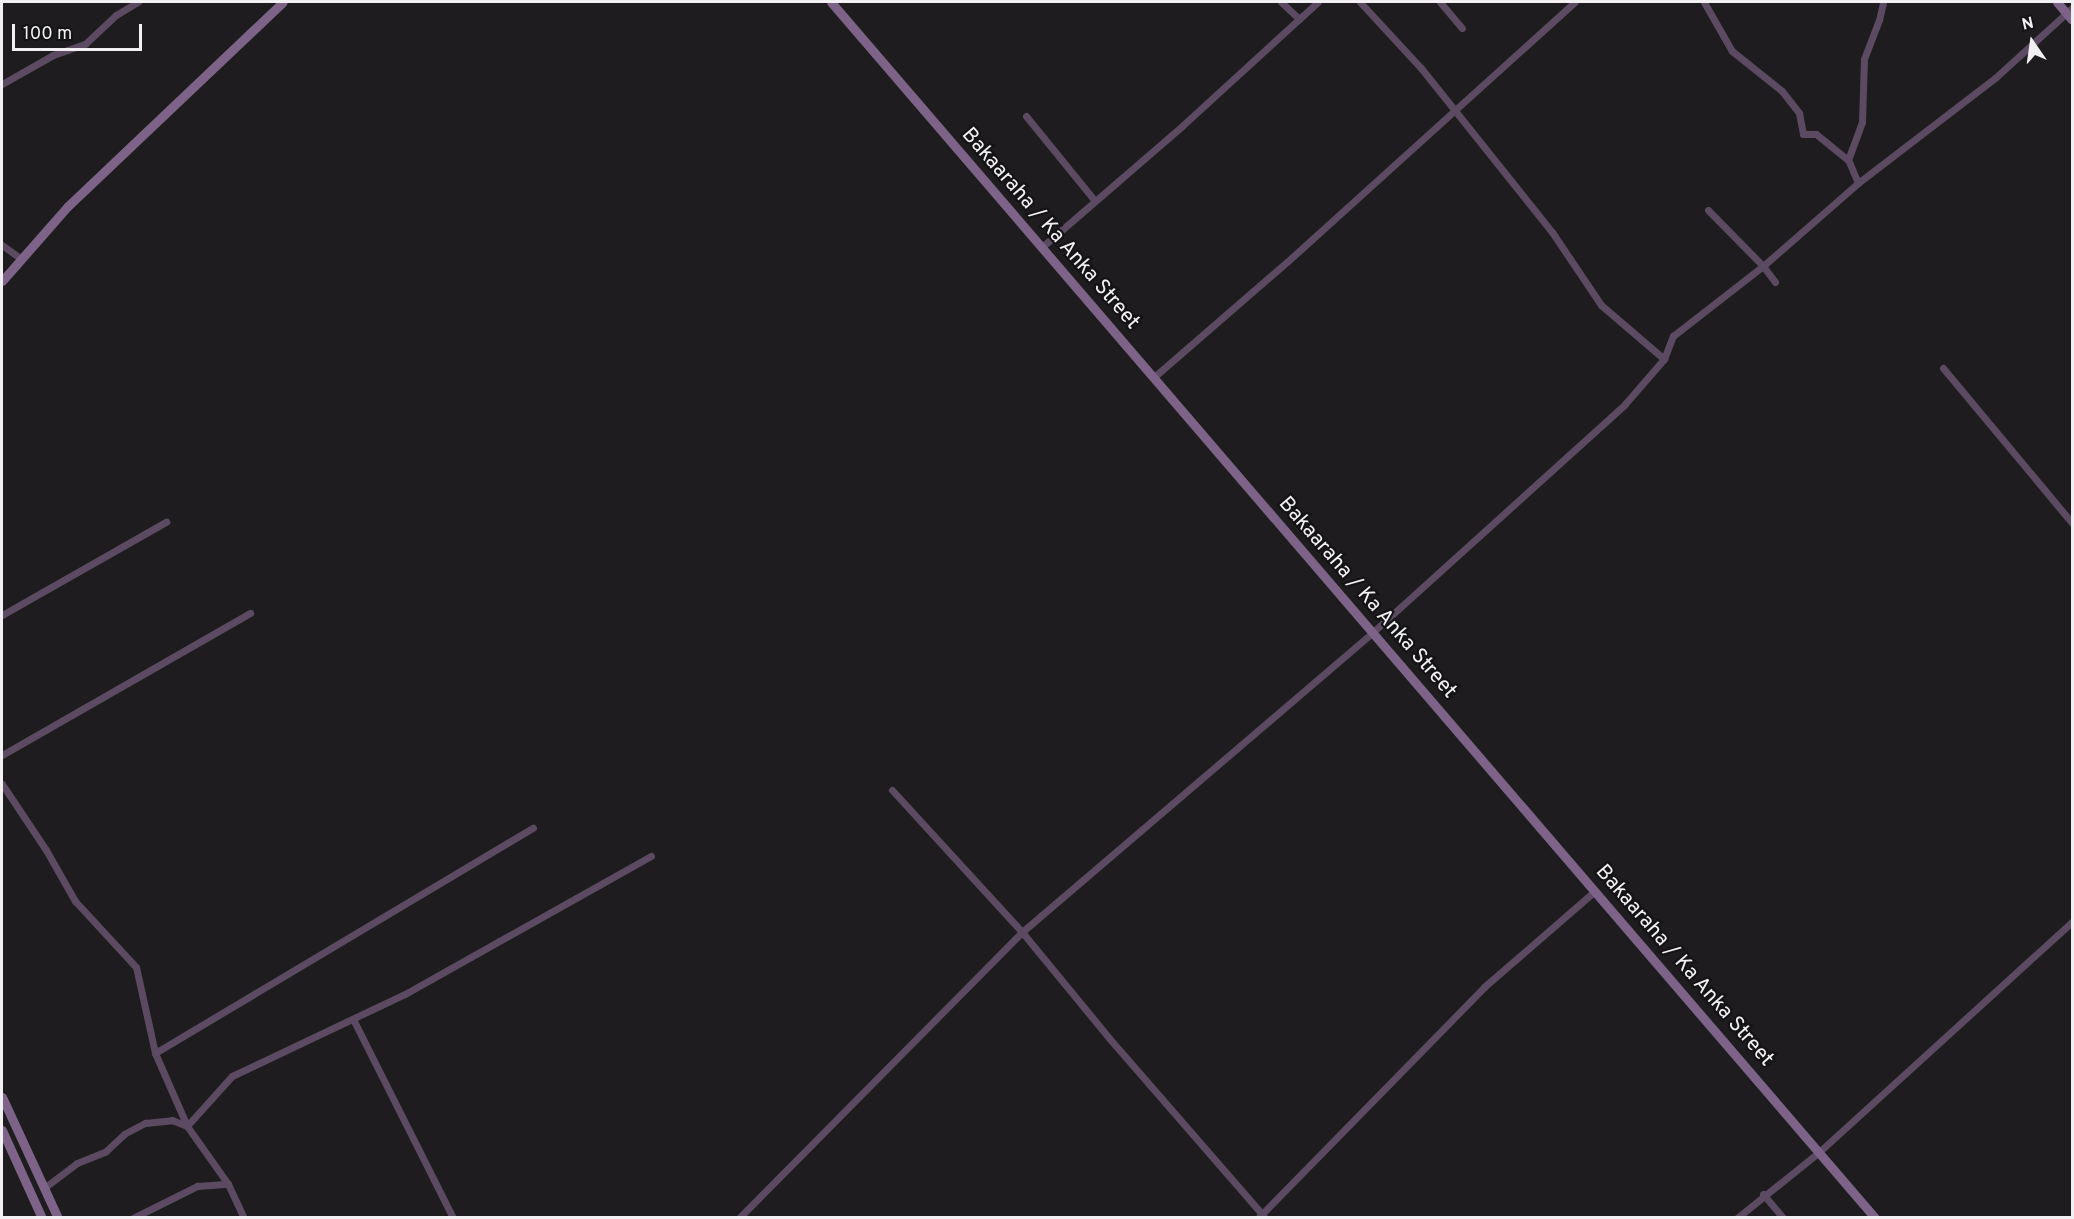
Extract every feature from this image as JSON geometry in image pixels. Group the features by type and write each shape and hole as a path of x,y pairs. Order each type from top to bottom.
{"street":[{"path":"2,84 52,55 85,44 116,15 138,2"},
{"path":"2,281 68,206 283,2"},
{"name":"Bakaaraha / Ka Anka Street","path":"831,2 1875,1218"},
{"path":"1281,2 1299,19"},
{"path":"1042,247 1182,126 1318,2"},
{"path":"1360,2 1421,68 1552,232 1601,305 1664,359"},
{"path":"1440,2 1462,28"},
{"path":"1154,377 1575,2"},
{"path":"1704,2 1732,51 1782,91 1799,114 1803,134 1816,134 1848,160 1858,183"},
{"path":"1848,160 1862,122 1864,59 1879,20 1883,2"},
{"path":"740,1218 1022,932 1372,632 1625,404 1664,359 1673,336 1763,266 1858,183 1995,78 2071,14 2057,2"},
{"path":"1026,116 1095,201"},
{"path":"1708,210 1763,266 1775,282"},
{"path":"2,245 21,260"},
{"path":"1943,368 2073,523"},
{"path":"2,615 166,522"},
{"path":"2,755 250,613"},
{"path":"2,784 46,850 75,901 136,967 155,1053 187,1126 228,1184 244,1218"},
{"path":"892,789 1022,932 1109,1038 1262,1216 1484,987 1595,891"},
{"path":"155,1053 533,828"},
{"path":"187,1126 232,1076 405,994 651,856"},
{"path":"1737,1218 1763,1194 1819,1152 2073,922"},
{"path":"352,1019 453,1218"},
{"path":"2,1097 58,1218"},
{"path":"44,1188 77,1163 106,1151 124,1134 145,1123 172,1120 187,1126"},
{"path":"2,1130 42,1218"},
{"path":"133,1218 197,1186 228,1184"},
{"path":"1763,1194 1783,1218"}]}
